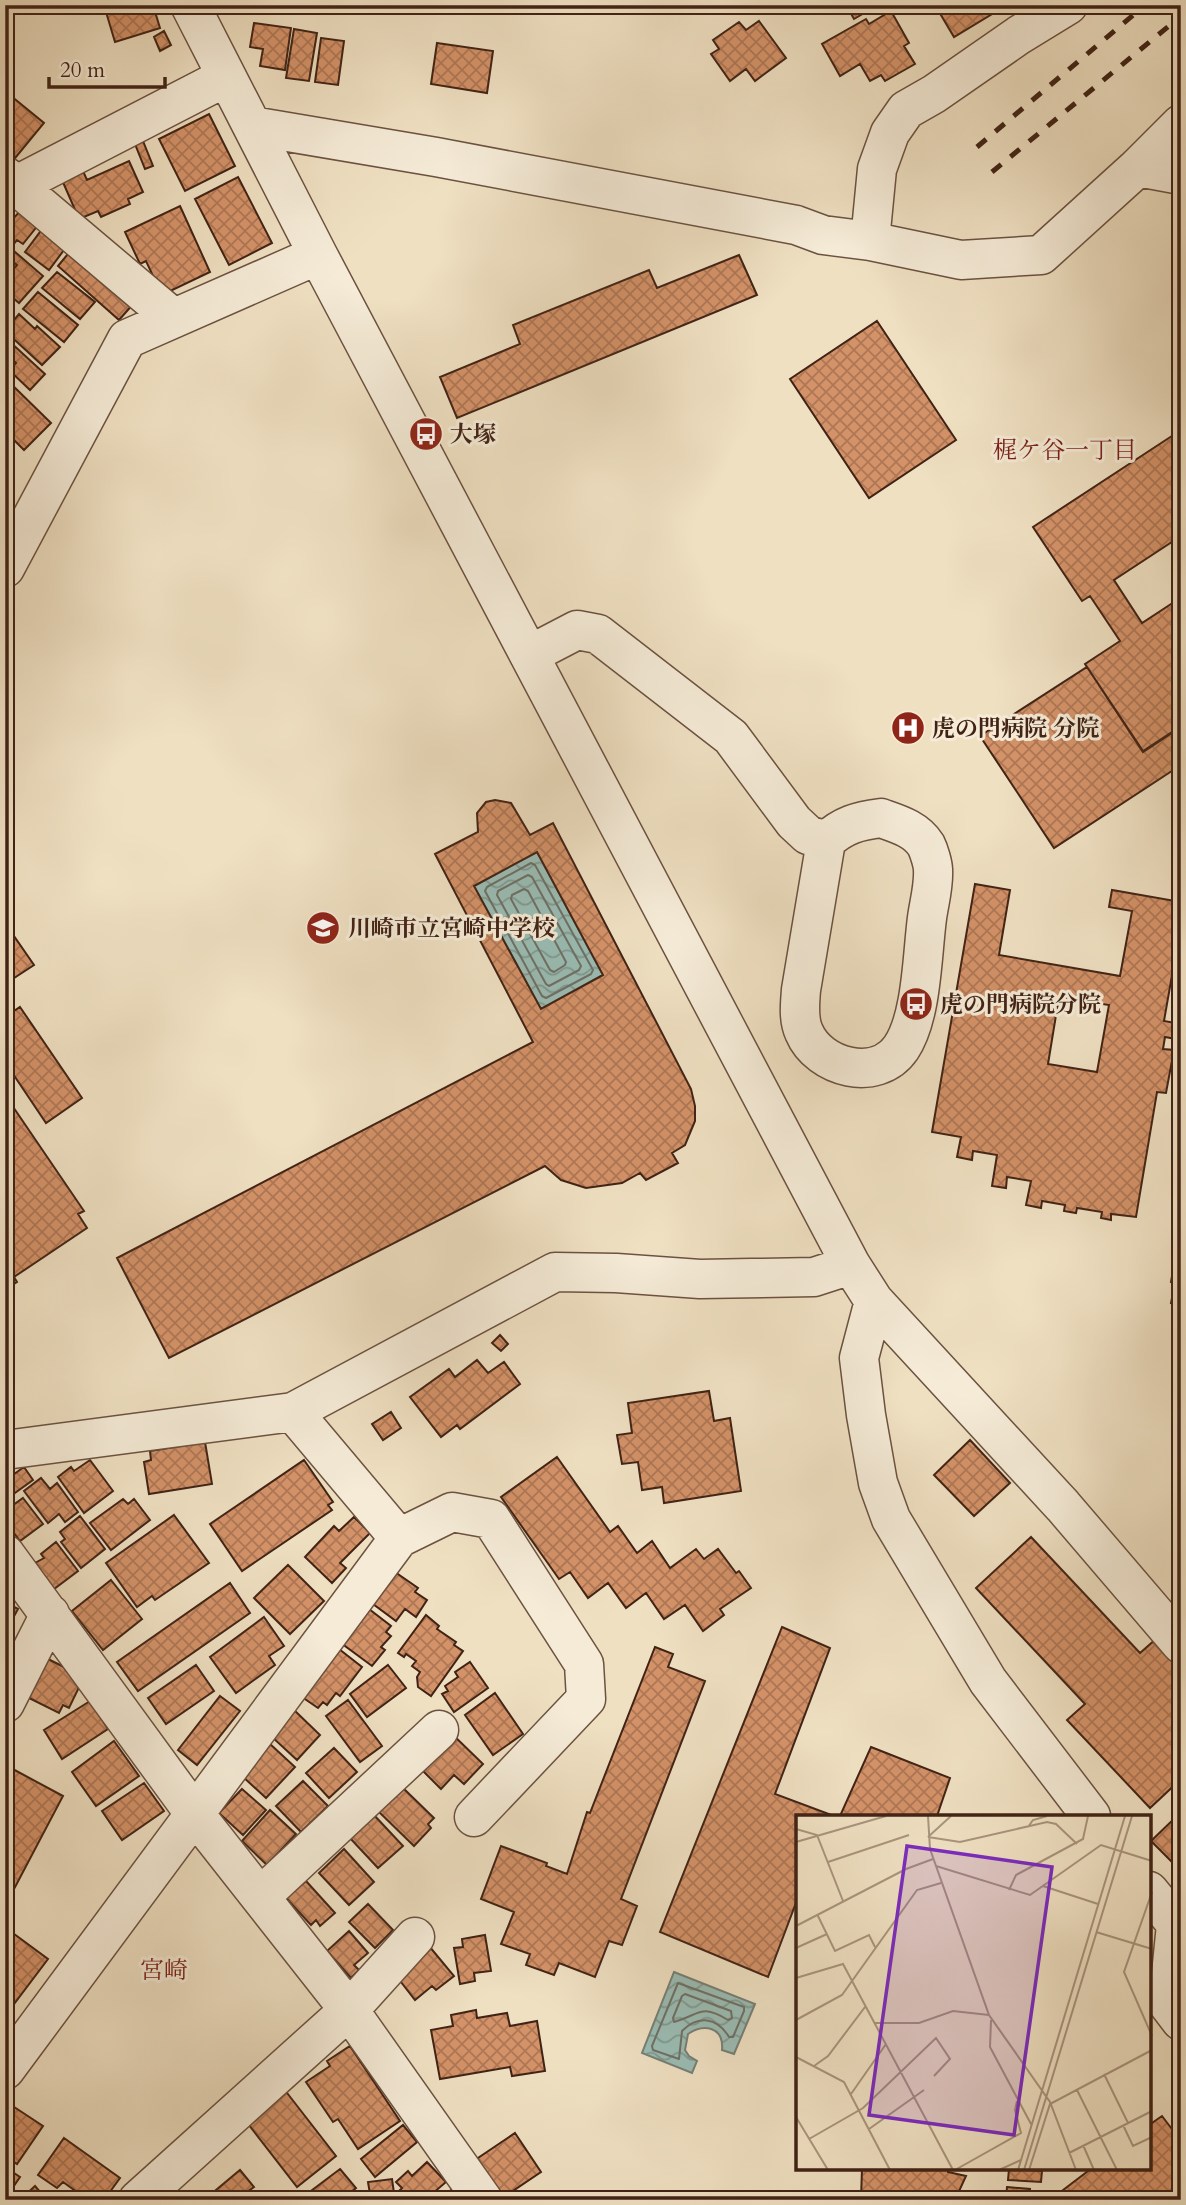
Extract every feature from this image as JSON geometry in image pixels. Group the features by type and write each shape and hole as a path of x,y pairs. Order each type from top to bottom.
{"street":[{"path":"190,5 318,255 851,1265 874,1301 1063,1506 1181,1644"},
{"path":"870,241 877,169 890,133 905,110 934,94 1019,35 1069,5"},
{"path":"172,317 9,183 226,77"},
{"path":"252,126 796,225 823,235 870,241 961,260 1041,256 1181,124"},
{"path":"1138,167 1181,175"},
{"path":"5,568 127,339 318,255"},
{"path":"530,655 577,630 598,634 731,737 794,822 808,835 826,841"},
{"path":"881,818 908,827 926,845 933,869 916,1004 900,1050 884,1064 859,1068 836,1064 816,1051 804,1033 799,1014 826,841 835,832 855,821 881,818"},
{"path":"5,1450 292,1412 555,1272 700,1279 802,1278 814,1277 851,1265"},
{"path":"874,1301 859,1359 878,1483 891,1519 989,1681 1090,1815"},
{"path":"292,1412 399,1538"},
{"path":"5,2070 399,1538 452,1512 491,1519 584,1664 586,1699 474,1817"},
{"path":"5,1553 194,1813 349,2010 483,2200"},
{"path":"5,1703 50,1614"},
{"path":"260,1897 439,1730"},
{"path":"1151,1893 1179,1928 1168,2004 1181,2021"},
{"path":"138,2200 349,2010 415,1937"}],"water":[{"path":"537,852 603,975 541,1009 474,886"},
{"path":"674,1972 755,2004 734,2054 722,2050 720,2036 712,2029 700,2029 688,2034 685,2050 697,2061 692,2073 642,2053"}],"building":[{"path":"129,5 153,5 160,28 115,42 106,12"},
{"path":"846,5 878,5 854,19"},
{"path":"935,5 1007,5 954,37"},
{"path":"891,11 909,43 904,46 915,64 885,81 881,75 870,81 860,64 840,76 822,44 866,19 869,24"},
{"path":"759,21 786,58 755,81 746,69 730,81 711,54 719,49 713,40 739,22 746,30"},
{"path":"254,23 291,28 285,70 260,66 263,49 250,47"},
{"path":"294,29 317,33 309,81 286,78"},
{"path":"164,31 171,45 160,51 154,37"},
{"path":"321,38 344,41 338,85 315,82"},
{"path":"437,43 493,51 487,93 431,84"},
{"path":"5,91 44,123 11,163 5,158"},
{"path":"209,114 235,166 185,191 159,139"},
{"path":"143,141 153,166 145,169 135,144"},
{"path":"129,161 143,192 128,199 130,204 101,217 98,211 79,219 62,180 83,171 87,180"},
{"path":"238,177 272,243 229,265 195,199"},
{"path":"180,206 210,272 162,295 146,261 140,264 125,232"},
{"path":"21,210 39,224 23,244 17,240 13,245 5,239 5,218 7,216 12,220"},
{"path":"43,228 67,246 49,270 25,252"},
{"path":"7,245 43,276 19,303 5,291 5,278 17,265 5,255"},
{"path":"72,249 134,303 119,320 58,266"},
{"path":"739,255 757,295 457,418 440,377 520,344 513,325 649,270 657,288"},
{"path":"57,272 95,302 80,319 42,288"},
{"path":"38,292 78,325 64,342 23,309"},
{"path":"19,314 60,347 42,365 5,331"},
{"path":"877,321 956,440 869,498 790,379"},
{"path":"9,341 45,374 30,390 9,370 16,363 9,356 5,361 5,344"},
{"path":"5,378 51,423 24,450 13,439 5,447"},
{"path":"1181,430 1181,536 1114,580 1142,623 1174,602 1181,612 1181,726 1143,751 1085,664 1120,641 1090,596 1082,601 1033,527"},
{"path":"1087,667 1143,752 1181,727 1181,765 1054,848 980,736"},
{"path":"495,800 511,803 530,835 553,823 691,1089 695,1121 685,1145 672,1153 678,1163 646,1180 640,1173 622,1183 586,1188 561,1180 545,1166 169,1358 117,1258 533,1042 435,854 478,832 477,813 486,802","holes":["537,852 603,975 541,1009 474,886"]},
{"path":"975,884 1010,890 999,955 1120,976 1132,911 1109,907 1112,890 1181,902 1181,924 1164,1021 1181,1024 1181,1040 1165,1037 1163,1049 1174,1050 1166,1093 1157,1092 1136,1217 1111,1214 1111,1220 1101,1218 1102,1212 1077,1208 1076,1213 1064,1211 1065,1205 1042,1201 1041,1208 1026,1205 1031,1181 1007,1177 1006,1188 992,1186 997,1155 973,1151 972,1160 957,1157 961,1137 932,1132","holes":["1059,997 1109,1005 1097,1072 1048,1064"]},
{"path":"5,923 34,965 5,984"},
{"path":"1181,924 1181,980 1172,978"},
{"path":"20,1007 82,1098 46,1123 5,1062 5,1017"},
{"path":"5,1095 84,1211 78,1214 87,1228 14,1277 17,1282 5,1290"},
{"path":"1181,1223 1181,1304 1171,1303 1175,1283 1171,1282"},
{"path":"500,1335 508,1344 501,1351 492,1343"},
{"path":"477,1360 488,1373 504,1362 520,1384 460,1429 457,1425 441,1437 410,1397 449,1369 455,1377"},
{"path":"709,1391 714,1421 730,1418 741,1491 664,1503 662,1487 642,1490 638,1462 622,1464 617,1435 632,1433 628,1403"},
{"path":"391,1412 401,1428 383,1440 372,1424"},
{"path":"970,1440 1010,1483 974,1516 934,1475"},
{"path":"205,1442 212,1484 149,1494 144,1462 151,1460 150,1451"},
{"path":"557,1457 610,1532 618,1526 637,1553 652,1541 670,1568 696,1549 704,1559 718,1549 751,1588 720,1609 724,1615 703,1631 685,1605 664,1619 646,1593 626,1608 608,1583 588,1598 570,1572 559,1579 501,1497"},
{"path":"90,1460 113,1491 84,1513 58,1477 71,1467 74,1471"},
{"path":"304,1460 333,1502 328,1505 332,1510 242,1571 210,1524"},
{"path":"24,1467 33,1480 5,1500 5,1479"},
{"path":"41,1478 50,1489 57,1483 78,1512 65,1522 59,1514 48,1523 24,1491"},
{"path":"23,1498 43,1524 20,1541 5,1521 5,1511"},
{"path":"123,1499 128,1504 134,1499 150,1520 111,1550 90,1523"},
{"path":"174,1515 209,1563 155,1600 152,1596 137,1607 106,1563"},
{"path":"80,1516 105,1549 81,1568 61,1542 65,1539 60,1532"},
{"path":"354,1517 370,1533 340,1563 346,1568 332,1583 305,1557 334,1526 339,1531"},
{"path":"1031,1537 1140,1653 1156,1639 1181,1665 1181,1779 1150,1808 1067,1720 1085,1704 976,1588"},
{"path":"56,1542 78,1571 54,1589 35,1563 44,1558 41,1554"},
{"path":"288,1565 324,1601 290,1634 254,1598"},
{"path":"395,1572 418,1588 415,1592 427,1600 416,1617 405,1609 396,1621 373,1604"},
{"path":"111,1580 142,1619 103,1650 72,1611"},
{"path":"230,1583 250,1613 138,1691 117,1662"},
{"path":"5,1602 18,1609 5,1633"},
{"path":"369,1609 391,1626 386,1632 391,1636 381,1647 385,1650 372,1666 341,1643"},
{"path":"426,1615 439,1626 437,1629 456,1642 454,1645 463,1651 431,1696 418,1687 417,1677 420,1672 412,1666 416,1661 406,1654 404,1657 398,1653"},
{"path":"264,1617 284,1646 269,1656 275,1665 236,1693 210,1657"},
{"path":"782,1627 830,1648 775,1794 831,1815 796,1815 796,1903 768,1977 660,1932"},
{"path":"655,1647 673,1654 668,1667 705,1681 621,1899 637,1906 622,1945 609,1941 595,1977 559,1963 554,1975 526,1965 530,1954 501,1944 514,1912 481,1899 501,1846 547,1863 546,1866 567,1874 587,1812 590,1813"},
{"path":"339,1649 362,1667 340,1696 336,1693 327,1705 323,1702 318,1708 302,1697"},
{"path":"46,1658 84,1677 69,1708 63,1705 59,1713 27,1697"},
{"path":"470,1662 488,1688 454,1712 442,1694 448,1691 445,1686 458,1677 455,1672"},
{"path":"196,1665 214,1691 166,1724 148,1698"},
{"path":"388,1665 406,1688 367,1717 350,1694"},
{"path":"495,1693 523,1734 493,1755 465,1715"},
{"path":"220,1696 240,1711 197,1765 178,1750"},
{"path":"348,1700 382,1746 360,1762 326,1716"},
{"path":"90,1701 108,1729 62,1759 44,1730"},
{"path":"293,1709 320,1735 297,1760 272,1737"},
{"path":"450,1732 483,1764 464,1784 454,1775 441,1789 417,1765"},
{"path":"114,1741 139,1776 96,1806 72,1772"},
{"path":"270,1744 295,1767 266,1798 241,1775"},
{"path":"871,1747 950,1778 937,1815 840,1815"},
{"path":"334,1748 357,1772 329,1798 306,1773"},
{"path":"9,1767 63,1796 13,1891 5,1887 5,1773"},
{"path":"303,1781 328,1806 301,1832 276,1806"},
{"path":"144,1783 164,1811 122,1840 102,1811"},
{"path":"402,1787 434,1818 428,1824 431,1828 414,1846 378,1811"},
{"path":"242,1789 266,1810 243,1835 219,1813"},
{"path":"270,1810 296,1834 267,1865 242,1841"},
{"path":"1181,1812 1181,1871 1151,1841"},
{"path":"373,1814 403,1846 378,1868 349,1837"},
{"path":"344,1849 374,1882 349,1905 319,1873"},
{"path":"306,1881 335,1913 320,1926 316,1920 311,1925 286,1898"},
{"path":"368,1904 393,1930 375,1948 349,1922"},
{"path":"6,1928 48,1959 5,2016 5,1930"},
{"path":"349,1931 368,1953 354,1965 359,1970 351,1978 327,1951"},
{"path":"485,1935 491,1971 474,1973 475,1981 460,1984 454,1948 463,1947 462,1939"},
{"path":"429,1946 454,1976 436,1990 432,1986 415,2000 394,1973"},
{"path":"476,2010 477,2018 507,2013 510,2026 537,2021 545,2071 512,2076 510,2067 440,2079 431,2030 453,2026 451,2015"},
{"path":"350,2046 400,2121 358,2149 338,2119 333,2122 306,2082 330,2066 327,2061"},
{"path":"284,2089 336,2156 297,2187 245,2120"},
{"path":"5,2101 43,2126 17,2164 5,2156"},
{"path":"1162,2116 1181,2141 1181,2194 1173,2200 1050,2200 1089,2170 1151,2170 1151,2124"},
{"path":"403,2125 417,2142 375,2177 361,2159"},
{"path":"515,2133 541,2172 501,2199 475,2160"},
{"path":"64,2138 120,2178 104,2200 88,2200 63,2182 57,2188 38,2175"},
{"path":"427,2162 446,2182 425,2200 401,2200 403,2198 398,2192 402,2188 396,2182 408,2171 412,2176"},
{"path":"5,2167 20,2177 5,2199"},
{"path":"340,2169 356,2188 341,2200 312,2200 307,2194"},
{"path":"240,2170 254,2187 247,2192 254,2200 204,2200"},
{"path":"862,2170 948,2170 966,2176 955,2200 861,2200"},
{"path":"1009,2170 1042,2171 1041,2182 1008,2180"},
{"path":"392,2179 395,2200 371,2200 368,2182"},
{"path":"35,2186 47,2200 20,2200"},
{"path":"1007,2187 1030,2189 1029,2200 1006,2199"},
{"path":"451,2190 459,2200 437,2200"}],"railway":[{"path":"977,147 1145,5"},
{"path":"992,172 1181,16"}],"place":[{"name":"大塚","path":"426,434"},
{"name":"虎の門病院 分院","path":"908,728"},
{"name":"川崎市立宮崎中学校","path":"323,928"},
{"name":"虎の門病院分院","path":"916,1004"}],"district":[{"name":"梶ケ谷一丁目","path":"1065,450"},
{"name":"宮崎","path":"164,1970"}]}
